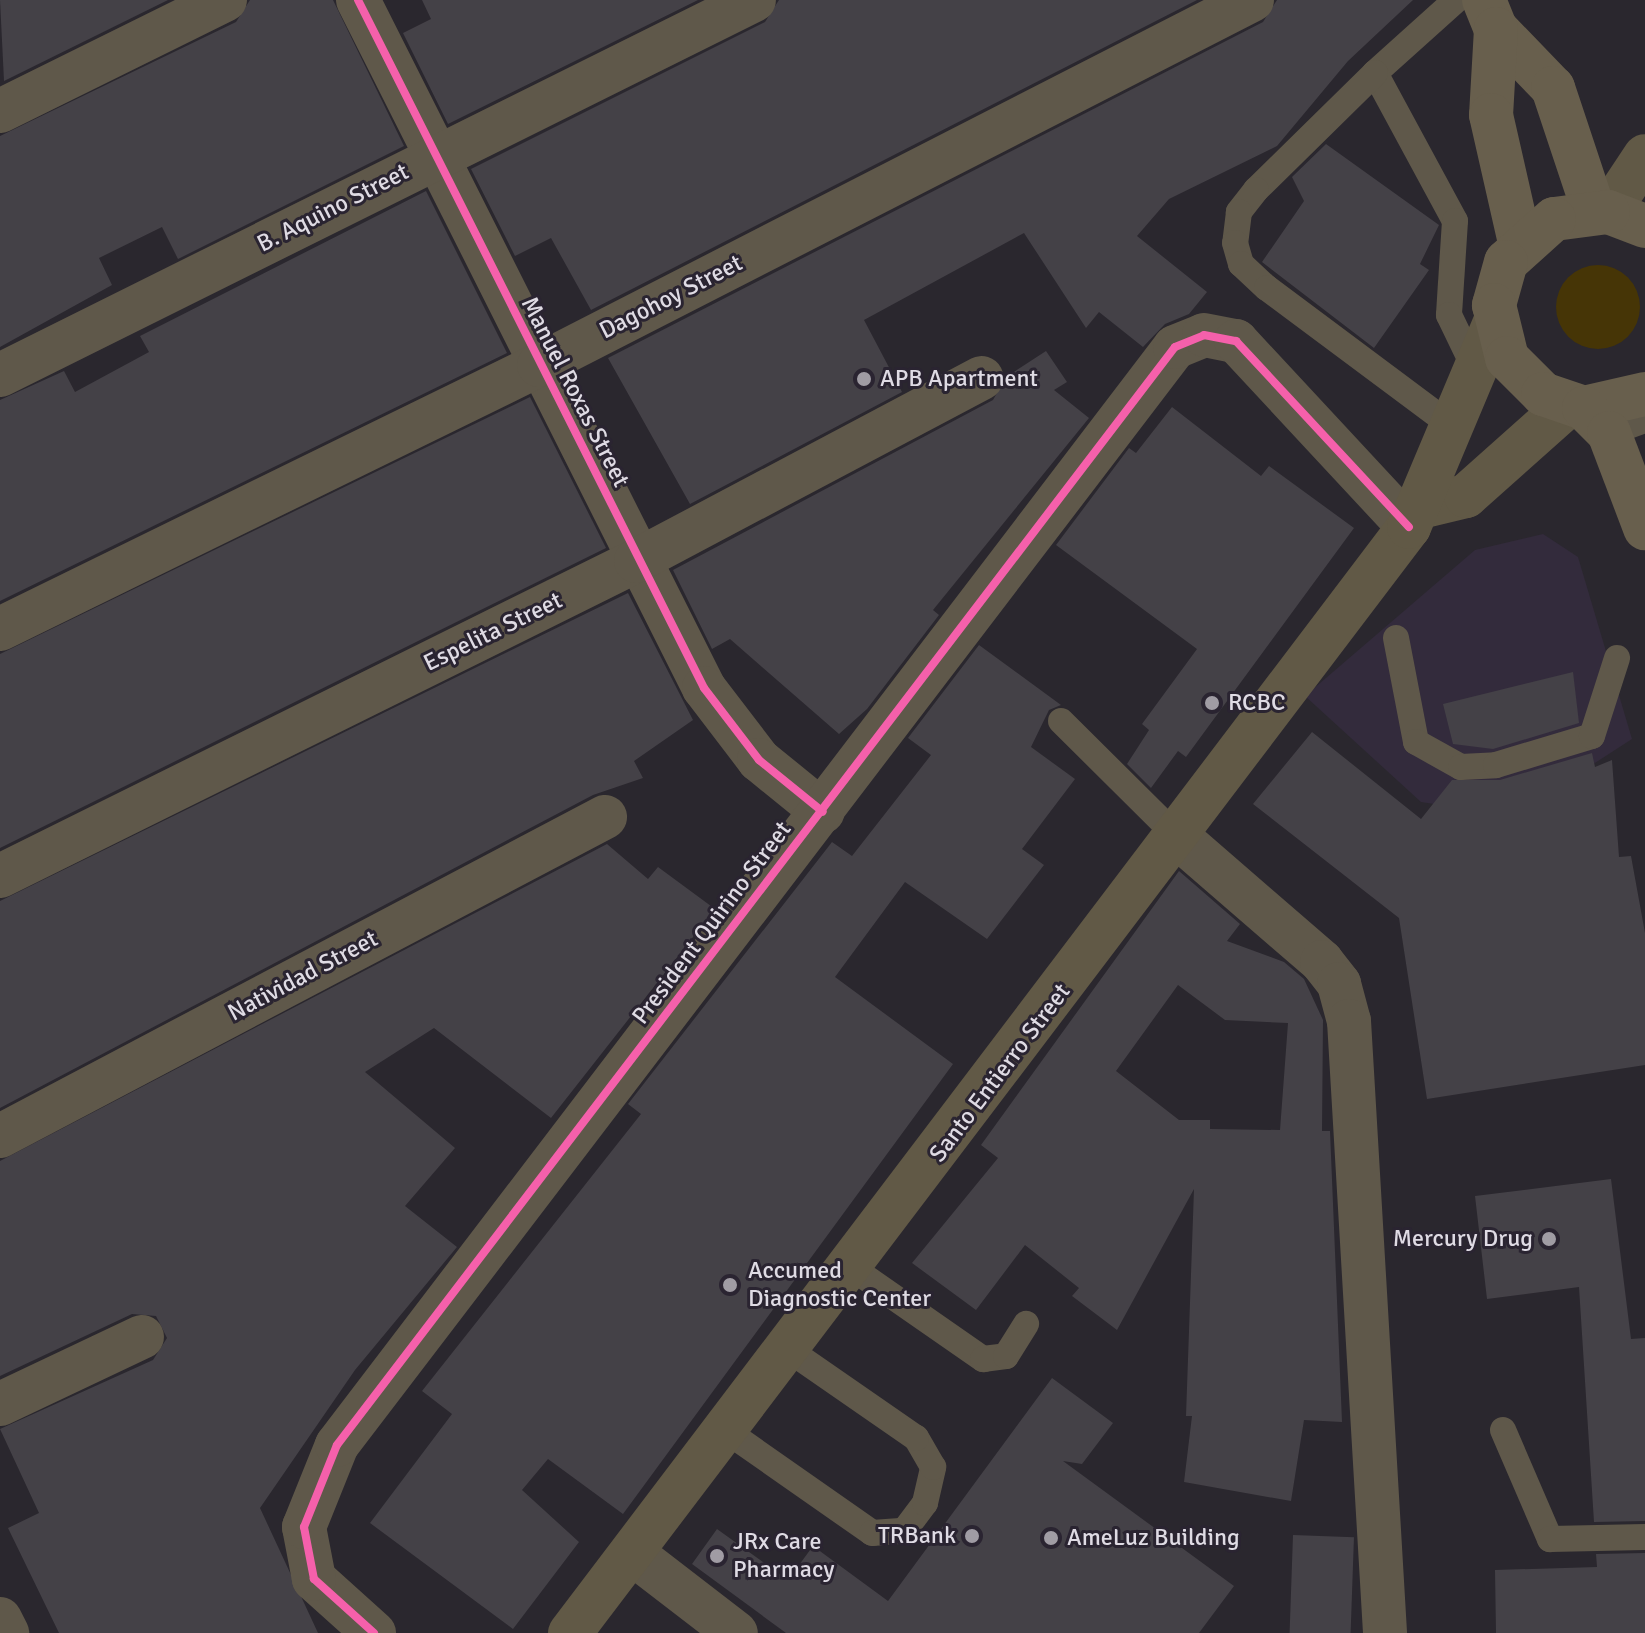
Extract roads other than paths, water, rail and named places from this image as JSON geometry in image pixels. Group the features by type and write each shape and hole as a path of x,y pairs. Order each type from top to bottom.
{"highway":[{"path":"1490,15 1553,88 1616,216 1554,219 1520,243 1497,287 1495,322 1523,379 1601,416 1645,528"},
{"path":"1490,15 1491,115 1520,243"},
{"path":"1601,416 1645,394"}],"main road":[{"path":"1616,216 1645,156"},
{"name":"Santo Entierro Street","path":"570,1633 728,1432 1179,838 1415,517 1448,423 1495,322"},
{"path":"1415,517 1466,496 1601,416"}],"street":[{"path":"0,111 225,0"},
{"name":"Manuel Roxas Street","path":"358,0 636,561 732,730 823,812"},
{"name":"B. Aquino Street","path":"0,375 754,0"},
{"name":"Dagohoy Street","path":"0,629 539,365 1252,0"},
{"name":"President Quirino Street","path":"374,1633 314,1579 306,1540 304,1527 337,1445 1175,347 1204,335 1236,341 1415,517"},
{"name":"Espelita Street","path":"0,876 636,561 981,378"},
{"name":"Natividad Street","path":"0,1136 605,817"},
{"path":"1179,838 1322,962 1339,984 1349,1021 1385,1633"},
{"path":"0,1404 142,1337"},
{"path":"632,1553 736,1633"},
{"path":"0,1619 7,1633"}],"lane":[{"path":"1448,423 1267,288 1241,264 1235,243 1239,212 1256,190 1375,73 1456,0"},
{"path":"1375,73 1455,221 1449,315 1475,369"},
{"path":"1396,638 1416,742 1429,756 1461,767 1496,765 1592,736 1617,658"},
{"path":"1061,721 1179,838"},
{"path":"852,1268 983,1359 1006,1356 1026,1324"},
{"path":"728,1432 872,1533 904,1531 925,1503 933,1467 916,1438 789,1350"},
{"path":"1503,1430 1550,1539 1645,1537"}],"place":[{"name":"APB Apartment","path":"864,379"},
{"name":"RCBC","path":"1212,703"},
{"name":"Mercury Drug","path":"1549,1239"},
{"name":"Accumed Diagnostic Center","path":"730,1285"},
{"name":"TRBank","path":"972,1536"},
{"name":"AmeLuz Building","path":"1051,1538"},
{"name":"JRx Care Pharmacy","path":"717,1556"}]}
